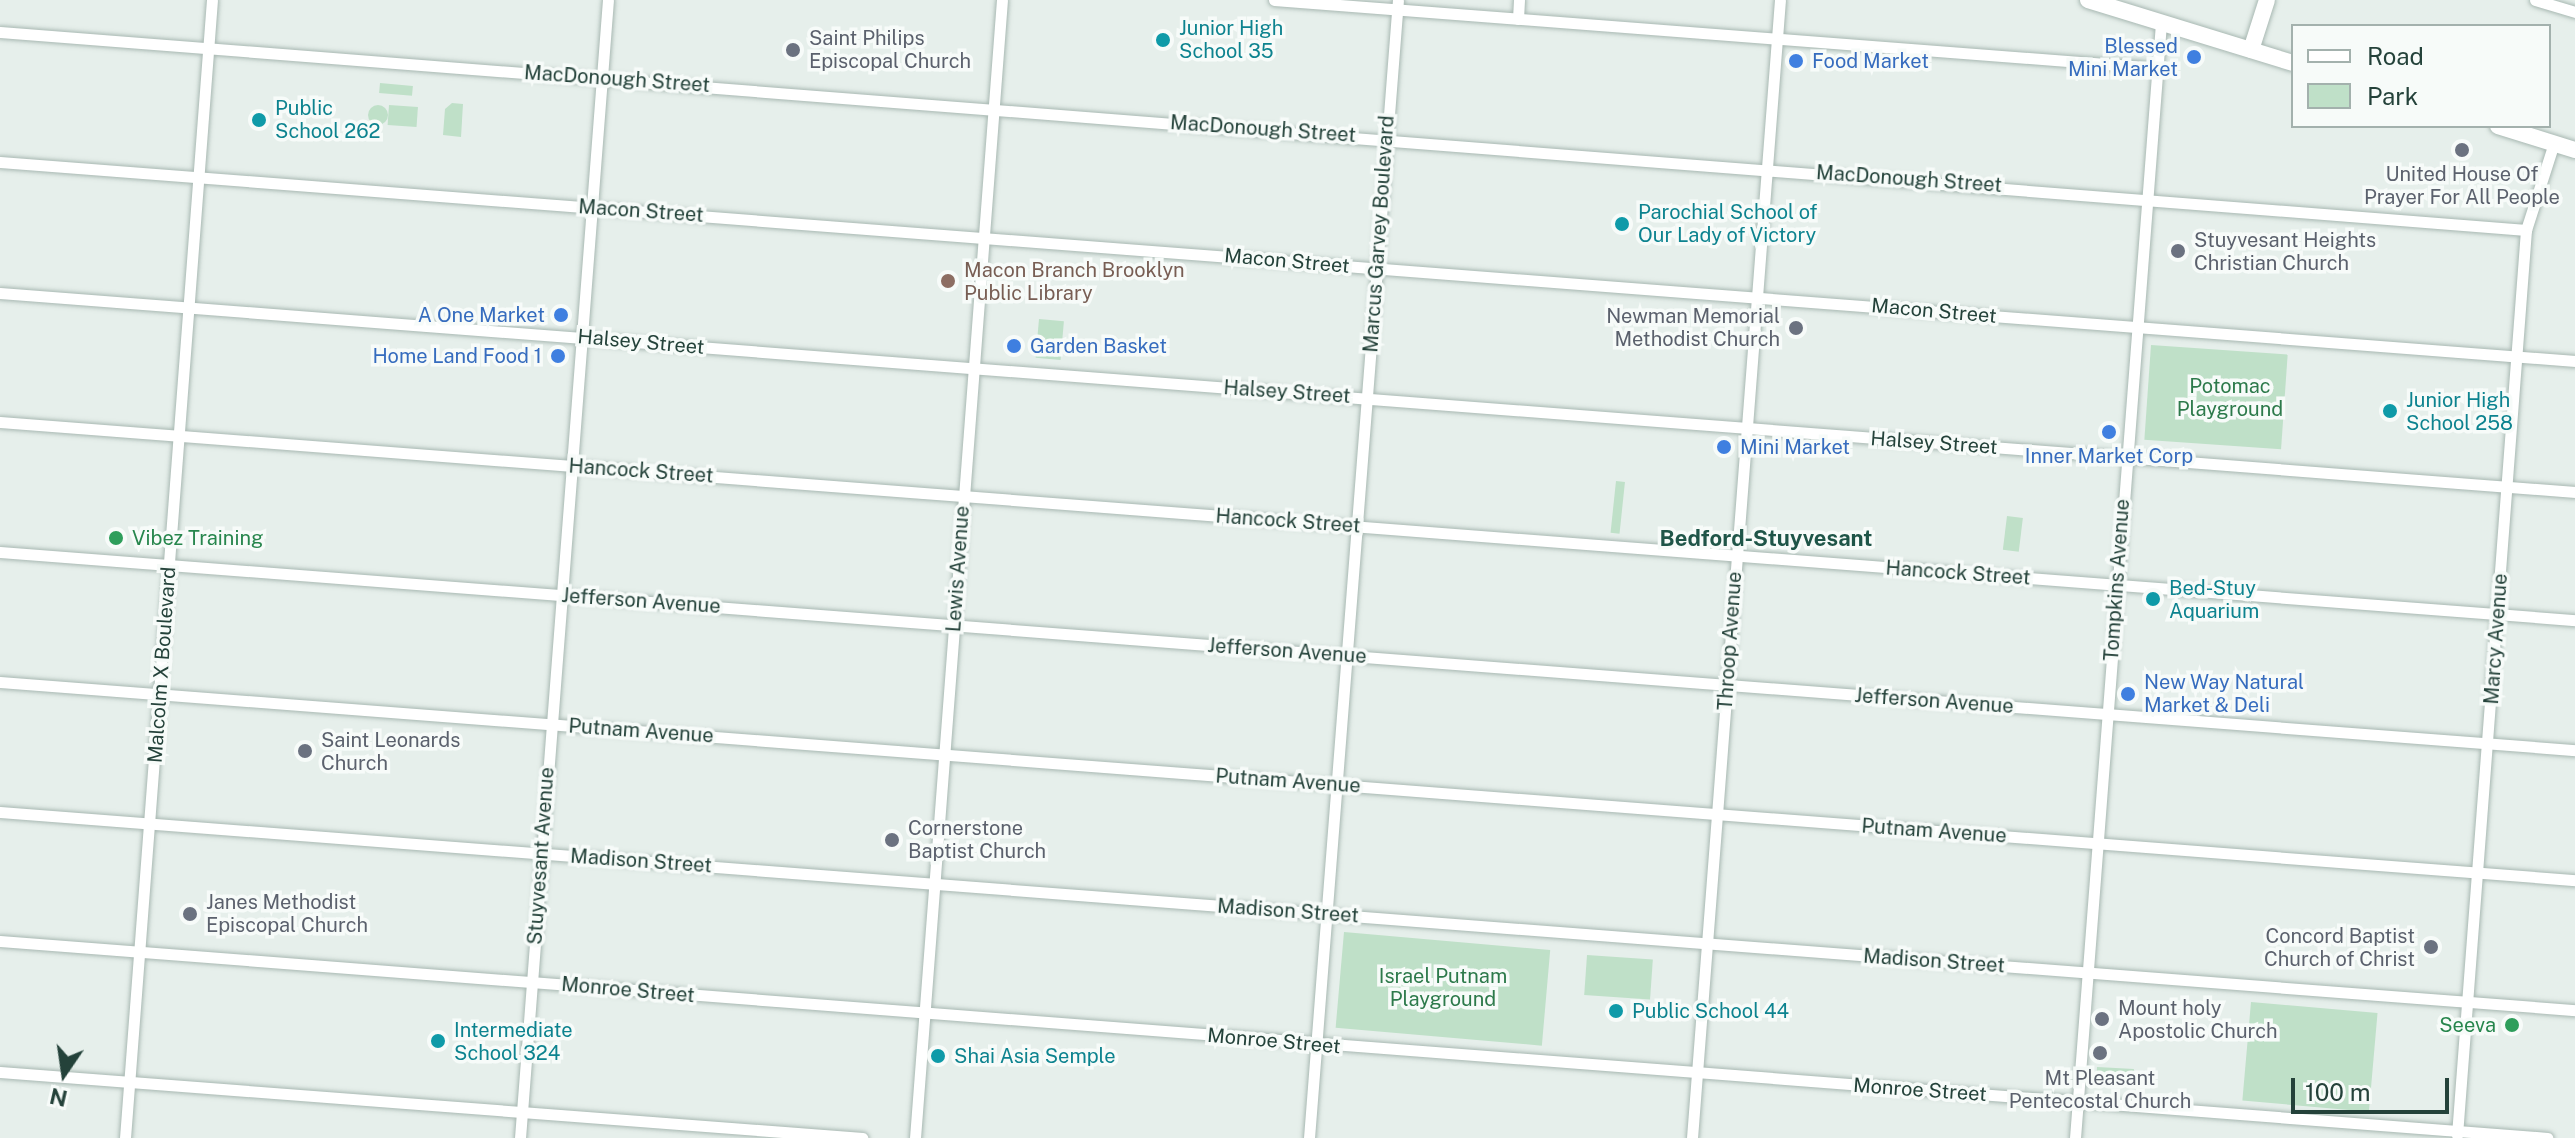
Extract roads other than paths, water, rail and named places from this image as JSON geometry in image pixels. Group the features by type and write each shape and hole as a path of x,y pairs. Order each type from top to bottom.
{"main road":[{"path":"2088,0 2291,62"},
{"path":"2251,50 2267,0"},
{"path":"2505,128 2575,150"}],"street":[{"name":"Malcolm X Boulevard","path":"125,1138 212,0"},
{"name":"Stuyvesant Avenue","path":"520,1138 608,0"},
{"name":"Lewis Avenue","path":"915,1138 1002,0"},
{"path":"1274,0 1398,5 1518,19 2157,68"},
{"path":"1518,19 1519,0"},
{"name":"Throop Avenue","path":"1692,1138 1780,0"},
{"path":"2535,0 2575,12"},
{"name":"Marcus Garvey Boulevard","path":"1309,1138 1385,138 1398,5"},
{"name":"Tompkins Avenue","path":"2075,1138 2161,22"},
{"name":"MacDonough Street","path":"0,32 2146,197 2526,230"},
{"name":"Marcy Avenue","path":"2457,1135 2526,230 2554,143"},
{"name":"Macon Street","path":"0,162 2575,361"},
{"name":"Halsey Street","path":"0,293 2575,492"},
{"name":"Hancock Street","path":"0,422 2575,620"},
{"name":"Jefferson Avenue","path":"0,552 2575,750"},
{"name":"Putnam Avenue","path":"0,682 2575,880"},
{"name":"Madison Street","path":"0,812 2575,1010"},
{"name":"Monroe Street","path":"0,941 2077,1102 2457,1135 2547,1138"},
{"path":"0,1072 862,1138"}],"place":[{"name":"Junior High School 35","path":"1163,40"},
{"name":"Saint Philips Episcopal Church","path":"793,50"},
{"name":"Blessed Mini Market","path":"2194,57"},
{"name":"Food Market","path":"1796,61"},
{"name":"Public School 262","path":"259,120"},
{"name":"United House Of Prayer For All People","path":"2462,150"},
{"name":"Parochial School of Our Lady of Victory","path":"1622,224"},
{"name":"Stuyvesant Heights Christian Church","path":"2178,251"},
{"name":"Macon Branch Brooklyn Public Library","path":"948,281"},
{"name":"A One Market","path":"561,315"},
{"name":"Newman Memorial Methodist Church","path":"1796,328"},
{"name":"Garden Basket","path":"1014,346"},
{"name":"Home Land Food 1","path":"558,356"},
{"name":"Junior High School 258","path":"2390,411"},
{"name":"Inner Market Corp","path":"2109,432"},
{"name":"Mini Market","path":"1724,447"},
{"name":"Vibez Training","path":"116,538"},
{"name":"Bed-Stuy Aquarium","path":"2153,599"},
{"name":"New Way Natural Market & Deli","path":"2128,694"},
{"name":"Saint Leonards Church","path":"305,751"},
{"name":"Cornerstone Baptist Church","path":"892,840"},
{"name":"Janes Methodist Episcopal Church","path":"190,914"},
{"name":"Concord Baptist Church of Christ","path":"2431,947"},
{"name":"Public School 44","path":"1616,1011"},
{"name":"Mount holy Apostolic Church","path":"2102,1019"},
{"name":"Seeva","path":"2512,1025"},
{"name":"Intermediate School 324","path":"438,1041"},
{"name":"Mt Pleasant Pentecostal Church","path":"2100,1053"},
{"name":"Shai Asia Semple","path":"938,1056"}],"district":[{"name":"Bedford-Stuyvesant","path":"1766,539"}],"park label":[{"name":"Potomac Playground","path":"2230,398"},
{"name":"Israel Putnam Playground","path":"1443,988"}]}
